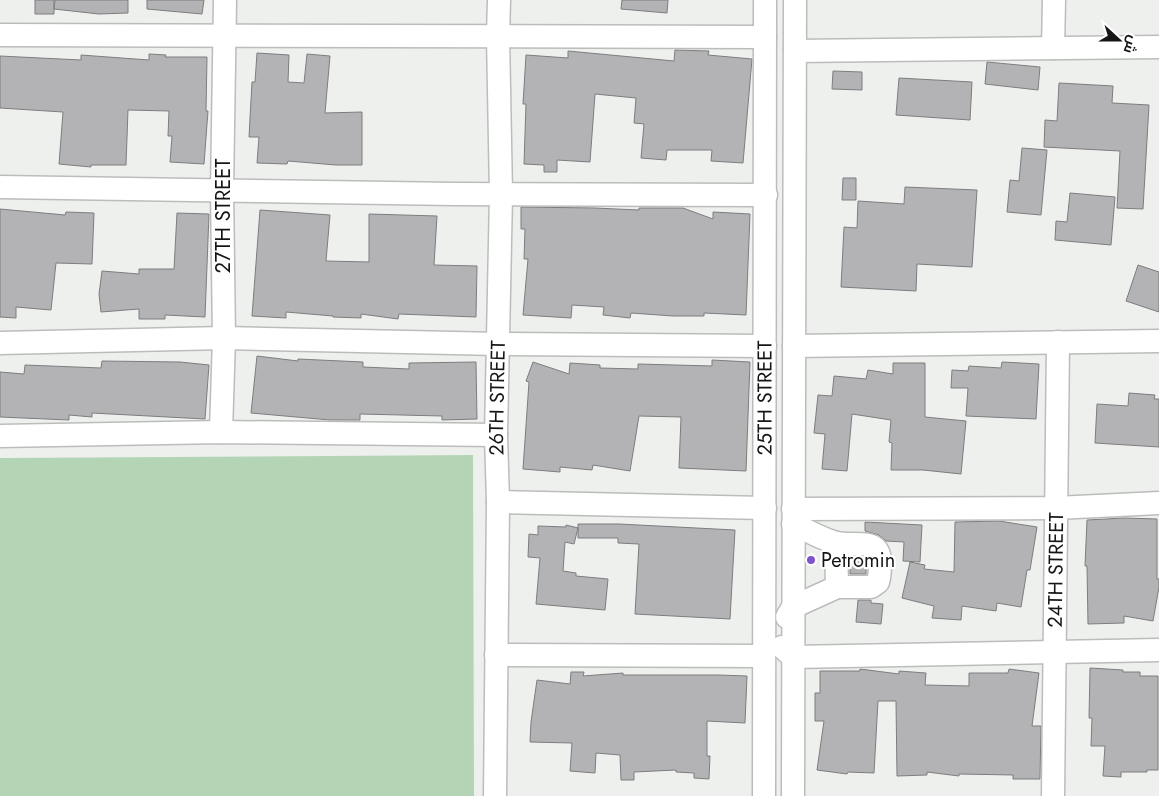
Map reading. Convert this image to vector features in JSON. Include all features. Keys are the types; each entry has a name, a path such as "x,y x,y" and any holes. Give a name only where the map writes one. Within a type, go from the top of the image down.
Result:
{"street":[{"name":"27TH STREET","path":"221,432 224,338 222,190 225,0"},
{"name":"26TH STREET","path":"495,796 498,502 496,436 501,194 499,0"},
{"name":"25TH STREET","path":"764,796 765,0"},
{"name":"25TH STREET","path":"793,796 795,0"},
{"path":"1053,48 1054,0"},
{"path":"0,35 765,37"},
{"path":"795,51 1159,47"},
{"path":"0,188 766,195"},
{"path":"0,343 224,338 499,344 765,346"},
{"path":"794,346 1159,341"},
{"name":"24TH STREET","path":"1053,796 1058,342"},
{"path":"0,436 221,432 496,436"},
{"path":"498,502 765,508"},
{"path":"793,516 1159,503"},
{"path":"793,516 836,543 870,545 877,548 880,553 880,575 878,582 871,587 837,587 793,607"},
{"path":"836,543 837,587"},
{"path":"793,657 1159,650"},
{"path":"496,655 764,656"}],"green space":[{"path":"473,455 474,796 0,796 0,458"}],"building":[{"path":"35,0 54,0 54,14 35,14"},
{"path":"55,0 128,0 128,13 99,14 54,9"},
{"path":"147,0 204,0 202,14 147,9"},
{"path":"622,0 668,0 667,13 621,9"},
{"path":"675,50 709,51 708,55 752,59 743,163 711,161 712,150 667,150 666,160 641,158 644,124 634,123 636,98 595,94 590,162 557,160 557,172 544,172 544,165 524,164 526,104 523,104 526,55 568,58 568,51 674,61"},
{"path":"257,53 289,55 288,82 304,83 307,54 330,56 325,113 362,112 362,165 288,161 287,164 257,163 259,137 249,137 252,82 255,82"},
{"path":"149,54 166,55 165,57 207,57 206,111 208,111 204,164 170,162 172,136 168,136 169,111 128,110 126,165 91,165 91,167 59,164 63,112 0,108 0,56 81,60 81,55 149,60"},
{"path":"987,62 1040,67 1038,90 985,84"},
{"path":"833,71 862,72 862,90 832,89"},
{"path":"899,78 972,82 970,120 896,115"},
{"path":"1059,83 1113,86 1112,103 1149,105 1143,209 1117,208 1120,151 1044,147 1045,120 1057,121"},
{"path":"1022,148 1047,150 1041,215 1007,212 1010,180 1019,181"},
{"path":"843,178 856,178 856,200 842,200"},
{"path":"905,187 977,190 972,267 917,264 916,291 841,287 844,227 857,228 858,201 904,204"},
{"path":"1070,193 1115,197 1111,245 1055,240 1056,221 1067,222"},
{"path":"521,207 639,210 639,208 683,208 713,219 713,212 750,214 746,315 704,313 704,316 673,316 631,313 630,318 603,315 604,307 572,305 571,318 523,315 528,259 524,259 525,229 521,229"},
{"path":"0,209 65,215 66,212 94,213 92,264 56,263 51,310 16,307 16,318 0,317"},
{"path":"260,210 330,215 326,261 369,262 369,214 437,216 434,265 477,266 476,317 399,314 398,319 361,314 361,318 286,312 286,318 252,316"},
{"path":"177,213 209,214 205,317 165,315 165,319 139,319 139,309 101,312 99,294 102,271 139,274 139,269 174,269"},
{"path":"1138,265 1159,272 1159,312 1126,301"},
{"path":"257,356 298,361 298,359 363,362 363,367 409,369 409,363 476,362 477,419 442,420 442,416 360,414 360,420 330,420 251,413"},
{"path":"712,360 750,362 746,471 679,468 681,417 639,416 630,471 593,465 592,470 560,467 560,472 523,469 529,382 526,381 533,362 569,374 570,363 600,365 600,368 638,369 638,364 712,366"},
{"path":"102,361 180,362 209,365 205,419 92,413 92,417 69,415 69,420 0,417 0,372 24,374 25,365 101,368"},
{"path":"1002,362 1039,364 1036,419 966,416 968,388 951,388 952,370 968,371 969,366 1001,368"},
{"path":"893,363 925,363 925,417 966,421 961,474 923,470 891,470 892,443 889,442 891,420 852,414 847,471 822,469 825,434 814,433 818,395 832,396 834,376 866,379 868,370 893,374"},
{"path":"1129,393 1155,395 1154,399 1159,399 1159,447 1095,443 1097,404 1128,406"},
{"path":"1157,519 1157,579 1159,579 1159,587 1153,621 1124,616 1124,623 1088,624 1087,566 1085,566 1087,520"},
{"path":"999,521 1037,527 1030,570 1027,570 1021,607 997,603 996,611 962,606 961,620 932,618 934,606 902,598 910,562 925,565 924,569 954,572 955,522"},
{"path":"865,522 922,525 920,562 903,561 904,542 886,541 879,535 865,531"},
{"path":"578,524 619,524 735,530 730,619 635,614 639,544 618,543 618,538 578,538"},
{"path":"566,525 578,528 574,544 565,542 563,571 576,573 576,576 608,579 605,610 536,604 540,558 528,557 529,534 538,535 538,526 566,527"},
{"path":"861,557 866,559 866,574 850,574 850,559 861,559"},
{"path":"858,600 871,600 871,603 883,604 881,624 856,622"},
{"path":"1090,668 1140,672 1140,676 1158,676 1158,770 1121,772 1121,777 1103,776 1105,746 1091,746 1092,718 1089,718"},
{"path":"860,669 899,674 899,671 926,673 925,685 969,686 969,673 1008,673 1009,669 1039,673 1032,726 1041,726 1040,779 1013,779 1013,775 959,774 959,776 927,772 927,775 897,776 896,701 878,701 874,773 848,772 847,774 817,770 824,721 815,721 815,693 820,693 820,671 860,671"},
{"path":"571,672 584,672 583,676 623,673 623,675 747,676 745,723 707,721 707,756 710,756 709,779 694,778 694,773 676,772 676,770 634,772 634,780 621,780 620,755 596,753 595,773 570,771 572,743 530,742 537,680 570,684"}],"place":[{"name":"Petromin","path":"811,560"}]}
